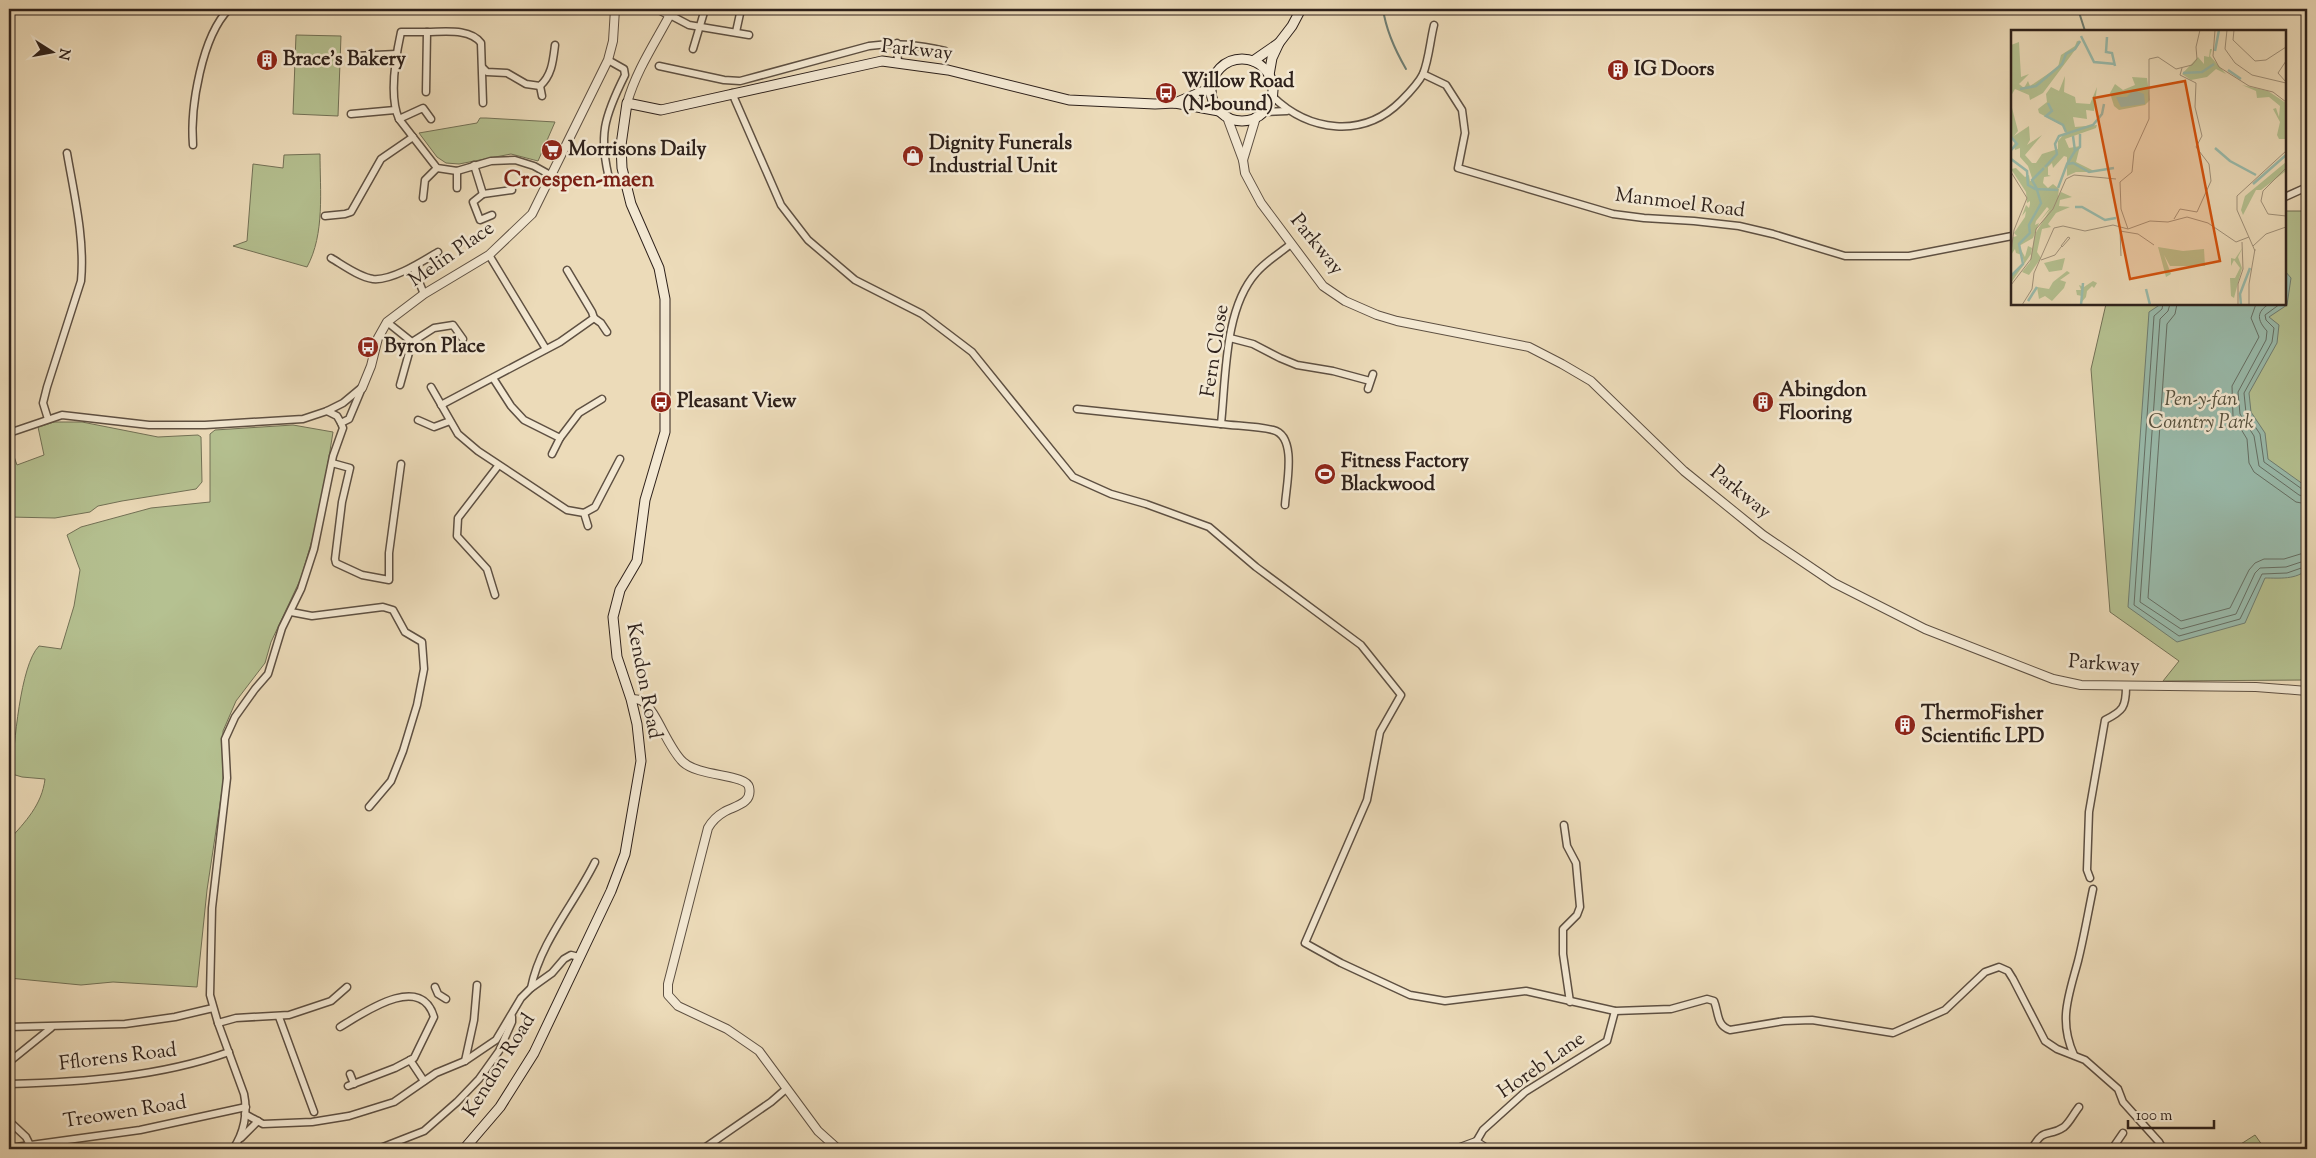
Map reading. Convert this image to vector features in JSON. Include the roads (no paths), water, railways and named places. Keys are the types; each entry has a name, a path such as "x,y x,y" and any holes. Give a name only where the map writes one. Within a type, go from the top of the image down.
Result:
{"main road":[{"path":"1269,75 1253,61 1236,59 1223,65 1213,79 1211,96 1219,111 1227,117 1237,120 1260,114 1272,96 1273,89 1269,75 1272,58 1279,43 1292,26 1301,9"},
{"path":"1253,61 1279,43"},
{"name":"Parkway","path":"628,103 661,110 882,61 948,70 1069,100 1155,104 1174,103"},
{"path":"1174,103 1211,88"},
{"name":"Kendon Road","path":"464,1149 500,1107 534,1053 611,891 624,854 640,761 637,724 617,657 612,617 620,590 637,561 645,500 664,432 666,398 665,300 659,268 632,204 622,168 621,145 628,103"},
{"path":"1174,103 1219,111"}],"street":[{"path":"193,145 195,96 204,52 229,9"},
{"name":"Melin Place","path":"362,388 371,366 378,338 387,322 424,294 488,255 532,214 608,60 615,9"},
{"path":"658,9 672,12 689,25 750,35"},
{"path":"693,49 705,9"},
{"path":"736,32 741,9"},
{"path":"628,103 633,84 647,54 672,12"},
{"path":"1272,96 1287,111 1311,121 1344,128 1388,114 1409,93 1423,74 1434,25"},
{"path":"552,176 534,166 515,160 491,161 457,171 438,168 399,119 395,110 396,54 401,32 470,34 477,37 481,43 481,62 487,72 507,73 526,84 540,86 547,80 553,63 555,45"},
{"path":"426,92 427,32"},
{"path":"897,43 898,64"},
{"path":"659,66 724,80 740,81 869,46 897,43 920,45 945,51"},
{"path":"354,56 396,54"},
{"path":"608,60 624,70 625,75 608,111 602,138 610,182"},
{"path":"483,103 484,68"},
{"name":"Manmoel Road","path":"1423,74 1446,85 1462,110 1465,133 1458,168 1577,204 1627,216 1739,226 1773,234 1845,256 1909,256 2011,236"},
{"path":"540,86 542,96"},
{"path":"732,94 781,206 808,240 855,280 922,314 972,352 1073,476 1111,494 1146,504 1209,527 1256,567 1361,645 1401,695 1380,732 1367,800 1305,943 1341,963 1410,994 1445,1001 1526,991 1616,1011 1671,1009 1707,999 1714,1001 1722,1027 1730,1030 1784,1021 1812,1020 1893,1033 1944,1010 1985,972 1999,967 2008,971 2013,979 2045,1041 2057,1049 2085,1060 2118,1089 2123,1102 2163,1149"},
{"path":"399,119 423,108 431,119"},
{"path":"351,114 395,110"},
{"path":"1243,160 1260,114 1287,111"},
{"name":"Parkway","path":"1227,117 1243,160 1245,172 1261,203 1323,286 1345,302 1397,321 1528,347 1591,381 1684,471 1763,535 1834,582 1925,629 2053,679 2081,685 2126,687 2202,686 2307,691"},
{"path":"325,216 350,212 380,159 413,137"},
{"path":"48,419 43,403 81,282 82,268 76,200 67,152"},
{"path":"474,165 483,194"},
{"path":"423,198 425,180 438,168"},
{"path":"456,188 457,171"},
{"path":"2286,197 2307,187"},
{"path":"492,215 480,220 473,202 483,194 512,190"},
{"name":"Fern Close","path":"1222,424 1230,338 1236,308 1256,273 1291,244"},
{"path":"331,258 374,279 390,276 438,252"},
{"path":"488,255 546,349"},
{"path":"413,266 424,294"},
{"path":"567,270 594,318 607,332"},
{"path":"441,405 546,349 594,318"},
{"path":"387,322 412,342"},
{"path":"400,385 412,342 434,328 453,325 463,339"},
{"path":"1230,338 1253,344 1280,358 1297,364 1340,373 1370,382"},
{"path":"1368,389 1373,374"},
{"path":"493,378 511,406 524,420 560,438"},
{"path":"432,387 458,434 498,466 567,510 584,513 595,507 620,459"},
{"path":"9,433 62,415 149,425 205,425 303,419 344,403 362,388"},
{"path":"341,423 349,418 362,388"},
{"path":"552,454 560,438 579,414 602,399"},
{"name":"Fern Close","path":"1077,409 1273,430 1284,437 1289,447 1285,505"},
{"path":"240,1139 246,1106 213,1008 210,988 212,908 227,778 225,739 235,717 254,689 268,674 276,645 301,589 314,549 332,463 342,428 337,416 327,411"},
{"path":"418,420 434,427 450,421"},
{"path":"332,463 350,468 342,502 336,563 362,575 389,580 389,553 401,464"},
{"path":"496,595 486,568 457,536 458,518 498,466"},
{"path":"584,513 588,526"},
{"path":"291,612 312,616 384,606 393,610 405,632 422,642 424,669 417,705 403,751 391,781 369,807"},
{"path":"2090,878 2087,870 2089,812 2105,720 2119,713 2124,705 2126,687"},
{"path":"631,699 638,699 646,705 671,748 690,768 715,776 741,779 749,788 748,797 744,803 724,812 708,828 668,984 668,995 678,1006 702,1016 752,1044 771,1066 818,1132 838,1149"},
{"path":"1564,825 1567,846 1576,862 1580,907 1577,915 1563,929 1563,954 1570,1002"},
{"path":"530,988 535,968 595,862"},
{"path":"2074,1055 2066,1033 2066,997 2078,960 2093,889"},
{"path":"245,1114 263,1124 284,1124 349,1116 394,1102 436,1073 465,1061 496,1040 521,998 530,988 552,973 564,959 571,955 579,957"},
{"path":"465,1061 474,1020 477,985"},
{"path":"218,1022 236,1018 279,1016 331,1001 347,987"},
{"path":"435,987 438,994 446,999"},
{"path":"428,1003 438,994"},
{"path":"340,1027 393,998 420,998 428,1003 434,1017 414,1058 395,1068 351,1085 350,1074"},
{"path":"9,1027 51,1028 125,1024 175,1017 213,1008"},
{"name":"Horeb Lane","path":"1476,1142 1483,1130 1525,1092 1607,1041 1616,1011"},
{"path":"378,1149 424,1131 457,1102 479,1079 498,1051 512,1022 512,1015"},
{"path":"279,1016 314,1112"},
{"path":"9,1062 51,1028"},
{"name":"Fflorens Road","path":"9,1084 56,1082 173,1069 229,1052"},
{"path":"410,1060 424,1081"},
{"path":"703,1149 771,1102 786,1089"},
{"name":"Treowen Road","path":"9,1148 140,1130 246,1106"},
{"path":"2032,1149 2042,1134 2065,1126 2078,1107"},
{"path":"9,1120 26,1137 30,1145"},
{"path":"233,1149 258,1121"},
{"path":"2112,1149 2123,1133"},
{"path":"1457,1149 1476,1142 1487,1149"}],"water":[{"path":"2286,272 2291,278 2287,305 2269,317 2279,325 2277,343 2249,393 2251,412 2265,433 2268,459 2307,487 2307,569 2293,577 2265,578 2245,623 2177,642 2128,607 2149,312 2160,305 2286,305"}],"waterway":[{"path":"1383,9 1391,40 1406,69"},
{"path":"2078,9 2085,30"}],"place":[{"name":"Brace's Bakery","path":"267,60"},
{"name":"IG Doors","path":"1618,70"},
{"name":"Willow Road (N-bound)","path":"1166,93"},
{"name":"Morrisons Daily","path":"552,150"},
{"name":"Dignity Funerals Industrial Unit","path":"913,156"},
{"name":"Byron Place","path":"368,347"},
{"name":"Pleasant View","path":"661,402"},
{"name":"Abingdon Flooring","path":"1763,402"},
{"name":"Fitness Factory Blackwood","path":"1325,474"},
{"name":"ThermoFisher Scientific LPD","path":"1905,725"}],"district":[{"name":"Croespen-maen","path":"579,181"}],"park label":[{"name":"Pen-y-fan Country Park","path":"2201,412"}]}
